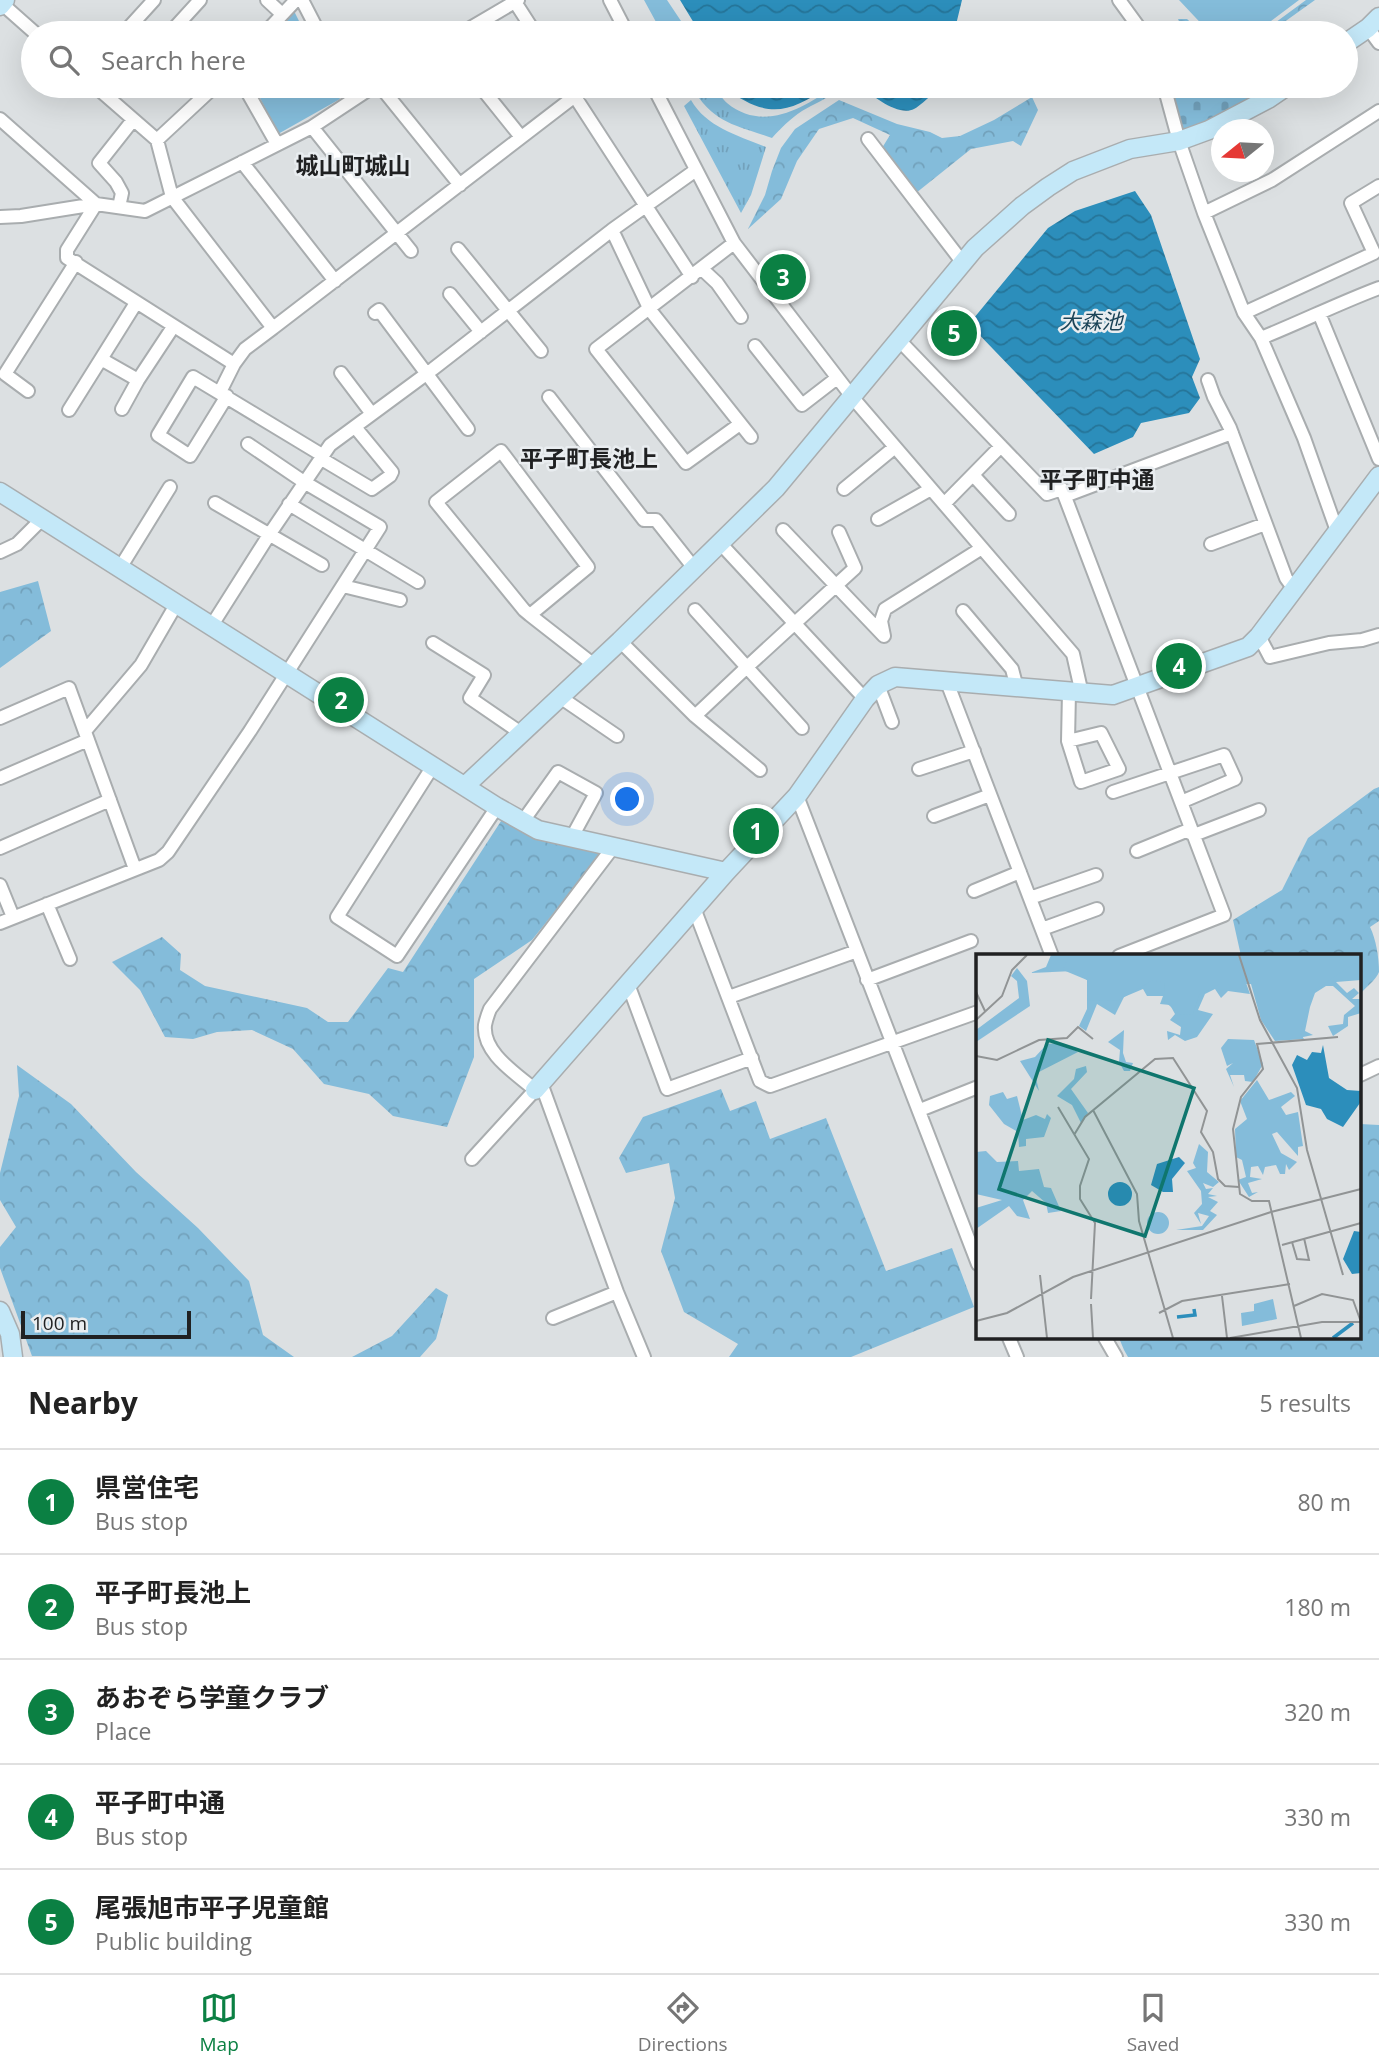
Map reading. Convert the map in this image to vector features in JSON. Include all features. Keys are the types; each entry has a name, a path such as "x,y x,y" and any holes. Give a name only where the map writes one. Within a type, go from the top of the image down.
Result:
{"street":[{"path":"135,21 154,0"},
{"path":"181,21 200,0"},
{"path":"267,0 282,14"},
{"path":"276,21 296,0"},
{"path":"302,0 313,21"},
{"path":"610,0 621,21"},
{"path":"1119,0 1134,21"},
{"path":"483,21 517,1 528,21"},
{"path":"2,3 22,21"},
{"path":"1358,34 1373,22 1379,43"},
{"path":"110,98 157,140 172,197 273,328"},
{"path":"157,140 202,98"},
{"path":"251,98 277,144"},
{"path":"0,217 96,204 145,211 312,127 353,98"},
{"path":"390,98 460,185"},
{"path":"490,98 521,137"},
{"path":"355,426 392,472 372,489 223,394 193,377 158,435 190,456 223,394 234,364 245,349 460,185 521,137 564,98"},
{"path":"576,98 645,205 697,273 717,283 741,317"},
{"path":"659,98 734,243 853,398 1073,654 1076,693 1068,741 1082,782 1119,769 1101,733 1068,741"},
{"path":"1167,98 1204,213 1244,313 1261,338 1304,438 1337,531"},
{"path":"465,786 620,641 776,488 975,248 1022,206 1073,172 1130,149 1179,141 1209,130 1269,98"},
{"path":"1204,213 1272,180 1376,118"},
{"path":"0,119 96,204"},
{"path":"119,207 122,193 99,163 133,120"},
{"path":"312,127 411,251"},
{"path":"869,139 963,263"},
{"path":"242,162 335,281"},
{"path":"212,625 330,445 427,374 645,205 696,170"},
{"path":"1244,313 1374,253 1351,203 1379,186"},
{"path":"96,204 67,250 67,258 234,364"},
{"path":"612,230 650,310 751,437"},
{"path":"734,243 596,349 686,463 740,424"},
{"path":"458,249 541,351"},
{"path":"28,391 5,374 5,364 76,262"},
{"path":"1261,338 1379,288"},
{"path":"450,294 481,332"},
{"path":"69,410 136,303"},
{"path":"375,313 379,310 468,429"},
{"path":"1319,313 1379,459"},
{"path":"122,409 173,327"},
{"path":"899,340 1047,494 1062,489 1224,915 1124,954"},
{"path":"755,346 802,405 837,378"},
{"path":"101,359 138,380"},
{"path":"341,373 372,414"},
{"path":"1208,380 1232,433 1286,578 1294,589"},
{"path":"550,397 644,520 656,520 694,568"},
{"path":"1065,496 1232,433"},
{"path":"0,923 159,860 168,852 380,527 304,482 248,444"},
{"path":"944,505 1001,446"},
{"path":"844,489 895,447"},
{"path":"530,615 588,567 501,450 436,502 524,610 530,615 594,665"},
{"path":"972,475 1009,514"},
{"path":"472,1159 726,872 797,796 865,699 878,685 895,677 1113,695 1248,647 1379,476"},
{"path":"120,568 170,487"},
{"path":"878,519 931,489"},
{"path":"0,492 497,807 538,830 726,872"},
{"path":"215,503 322,565"},
{"path":"289,504 418,582"},
{"path":"0,552 17,544 42,519"},
{"path":"1211,544 1265,524"},
{"path":"783,530 884,636 881,621 885,609 982,548"},
{"path":"695,716 855,568 839,532"},
{"path":"719,542 865,699"},
{"path":"343,586 400,600"},
{"path":"0,778 87,736 141,666 177,603"},
{"path":"695,610 802,728"},
{"path":"963,611 1012,669 1017,688"},
{"path":"1259,636 1270,657 1379,635"},
{"path":"620,641 695,716 760,771"},
{"path":"433,643 484,675 470,698 521,733"},
{"path":"947,682 1051,954"},
{"path":"878,685 892,722"},
{"path":"0,718 69,688 135,869"},
{"path":"560,697 617,736"},
{"path":"919,769 974,751"},
{"path":"1113,792 1224,755 1235,779 1181,802"},
{"path":"433,766 337,917 397,956 497,807"},
{"path":"523,821 558,772 596,793 572,837"},
{"path":"934,816 990,795"},
{"path":"797,796 976,1259"},
{"path":"0,848 110,800"},
{"path":"1137,851 1186,831 1194,835 1259,810"},
{"path":"614,846 490,1009 484,1028 491,1048 498,1058 538,1087 644,1357"},
{"path":"974,891 1020,872"},
{"path":"1030,898 1096,875"},
{"path":"0,885 13,917"},
{"path":"47,904 70,959"},
{"path":"694,908 760,1081 769,1086 976,1013"},
{"path":"1042,929 1097,909"},
{"path":"867,980 971,941"},
{"path":"729,997 857,951"},
{"path":"628,984 667,1089 751,1058"},
{"path":"1362,1074 1379,1066"},
{"path":"920,1110 976,1088"},
{"path":"553,1318 617,1292"},
{"path":"0,1311 10,1334 13,1357"},
{"path":"1009,1339 1017,1357"},
{"path":"1106,1339 1116,1357"}],"green space":[{"path":"644,0 667,0 681,21 655,21"},
{"path":"1179,0 1299,0 1271,21 1199,21"},
{"path":"1306,0 1315,0 1286,21 1277,21"},
{"path":"294,11 299,21 285,21"},
{"path":"260,98 339,98 340,99 278,134"},
{"path":"723,98 740,112 768,116 796,109 816,98 825,98 798,114 772,138 725,121 699,99"},
{"path":"1030,98 1038,110 1021,146 1013,141 971,149 916,193 882,148 890,135 853,118 819,129 797,161 781,199 748,229 765,195 781,148 795,129 839,100 897,124 930,132 942,138 960,136"},
{"path":"1173,98 1259,98 1211,119 1183,133"},
{"path":"691,100 714,124 766,147 751,195 741,213 684,106"},
{"path":"38,581 51,631 0,668 0,592"},
{"path":"1379,787 1379,921 1370,927 1378,961 1379,972 1375,978 1362,992 1362,954 1241,954 1233,920 1282,890 1308,838"},
{"path":"503,818 604,850 532,940 474,979 474,1057 447,1127 393,1116 369,1094 324,1084 293,1049 252,1030 217,1032 193,1039 165,1037 140,990 112,962 162,937 181,954 180,970 205,986 307,1008 328,1022 348,1022 388,968 403,972"},
{"path":"17,1065 71,1104 136,1172 198,1228 249,1281 263,1335 294,1357 32,1356 0,1268 0,1247 16,1227 0,1200 0,1173 19,1096"},
{"path":"721,1089 730,1111 756,1101 770,1139 826,1118 886,1271 952,1248 974,1307 851,1357 729,1357 738,1344 684,1312 661,1251 675,1198 669,1163 626,1173 619,1158 643,1117"},
{"path":"1362,1124 1379,1125 1379,1357 1128,1357 1119,1339 1362,1339"},
{"path":"436,1288 448,1295 436,1339 420,1357 352,1357 392,1336"}],"water":[{"path":"680,0 962,0 957,21 693,21"},
{"path":"740,98 810,98 788,108 763,108"},
{"path":"877,98 928,98 908,111"},
{"name":"大森池","path":"1135,191 1151,215 1200,359 1192,377 1200,398 1189,413 1141,423 1133,437 1094,454 969,324 1048,228 1075,211"}],"place":[{"name":"あおぞら学童クラブ","path":"783,277"},
{"name":"尾張旭市平子児童館","path":"954,333"},
{"name":"平子町中通","path":"1179,666"},
{"name":"平子町長池上","path":"341,700"},
{"name":"県営住宅","path":"756,831"}],"district":[{"name":"城山町城山","path":"353,165"},
{"name":"平子町長池上","path":"589,458"},
{"name":"平子町中通","path":"1097,479"}]}
